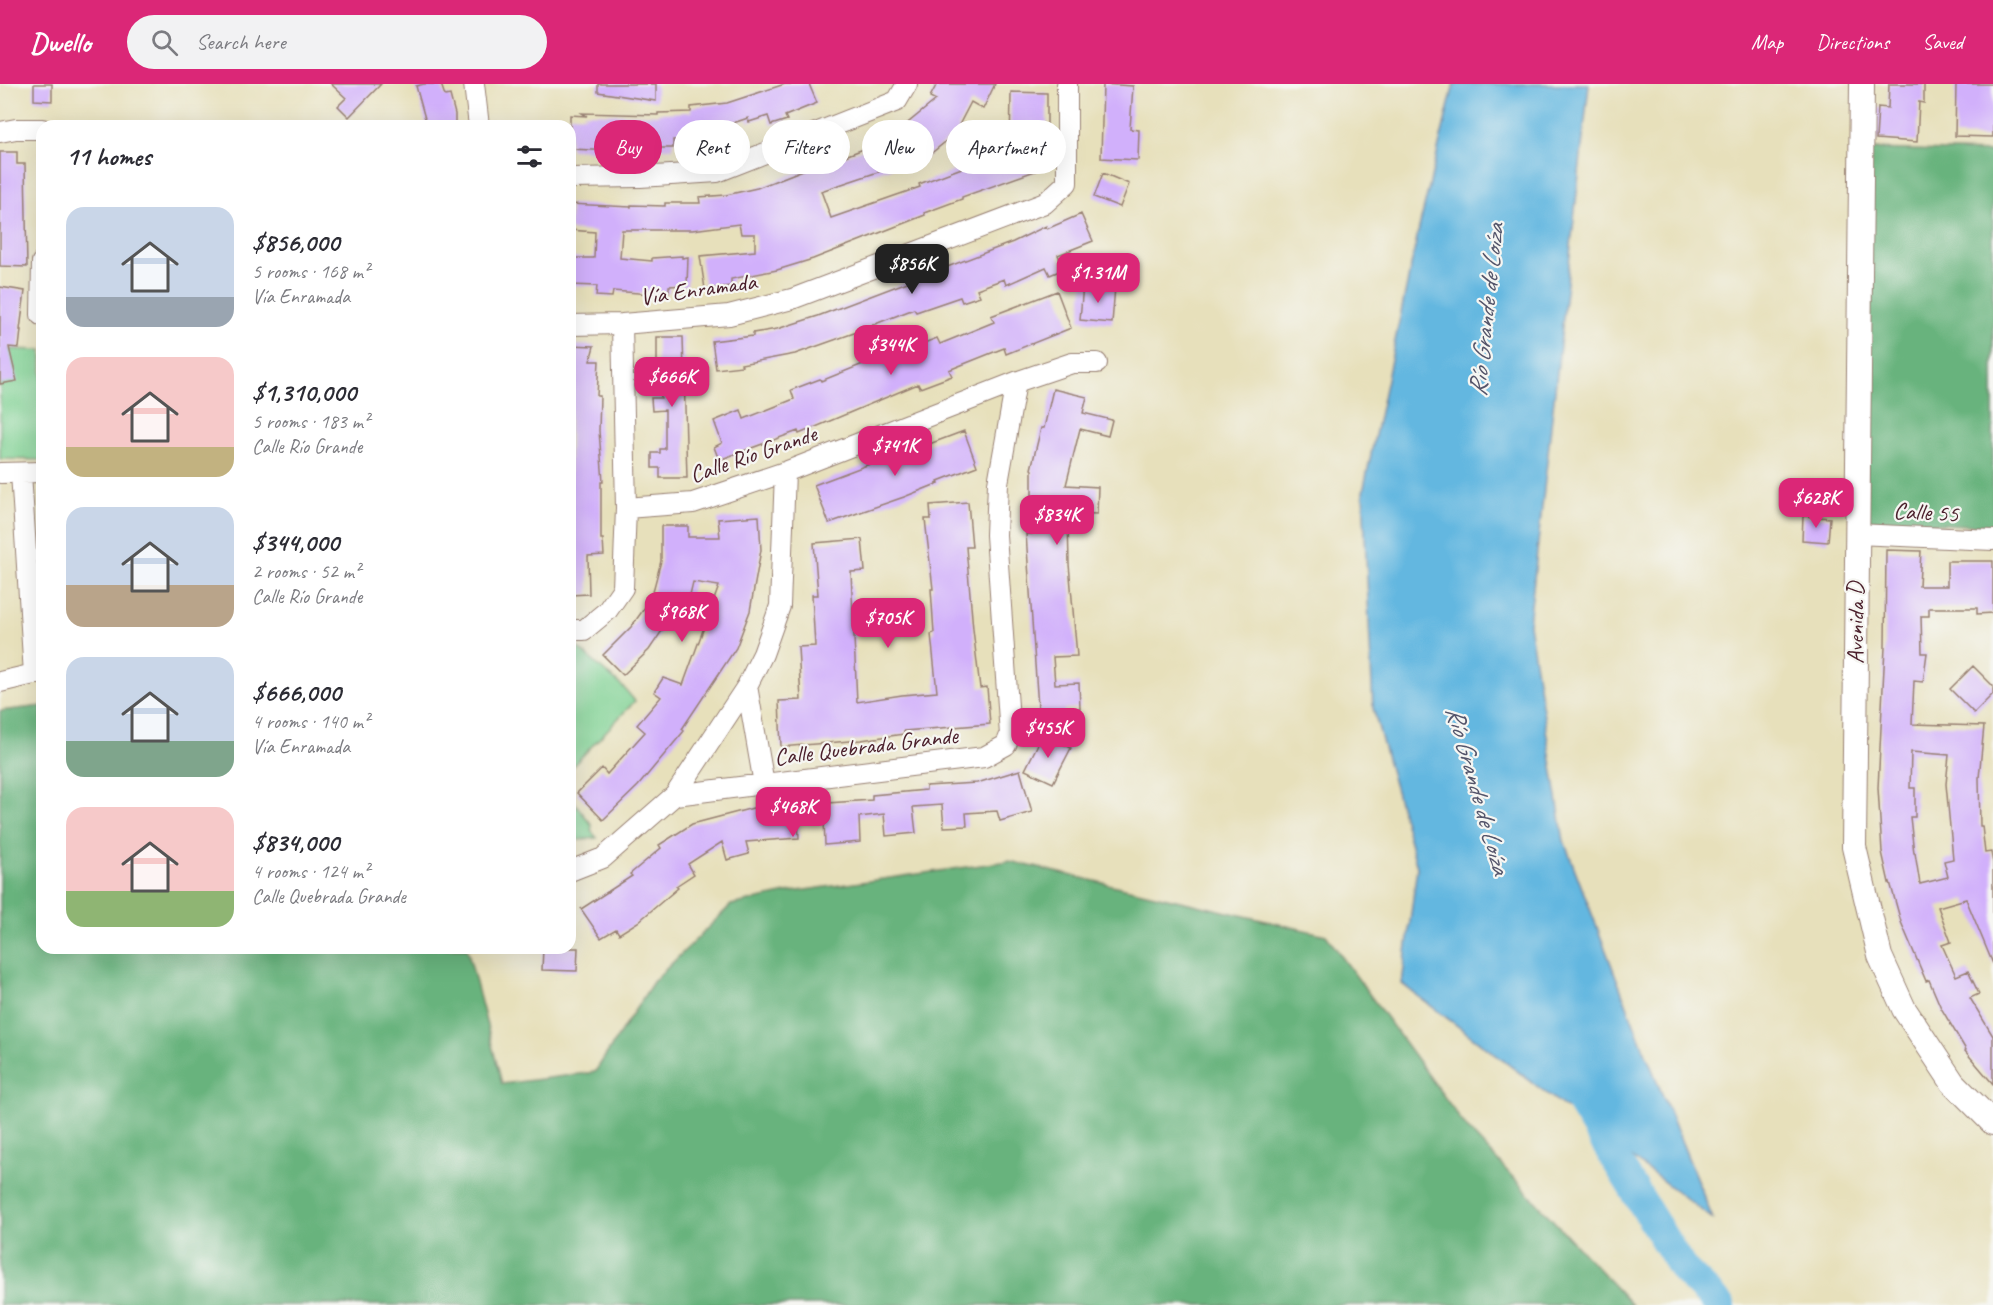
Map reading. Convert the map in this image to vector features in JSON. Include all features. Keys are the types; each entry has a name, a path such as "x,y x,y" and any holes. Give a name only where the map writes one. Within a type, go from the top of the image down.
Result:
{"street":[{"path":"474,84 478,120"},
{"path":"576,178 717,172 897,101 907,84"},
{"name":"Vía Enramada","path":"576,325 622,324 729,315 792,299 1045,203 1067,183 1067,84"},
{"name":"Avenida D","path":"1862,84 1854,846 1880,956 1904,1009 1953,1083 1993,1123"},
{"path":"0,132 36,129"},
{"path":"576,630 584,630 607,611 623,588 626,508 622,324"},
{"name":"Calle Río Grande","path":"626,508 693,503 785,472 1016,382 1072,363 1097,363"},
{"name":"Calle Quebrada Grande","path":"675,795 984,757 1006,746 1010,735 996,535 998,483 1016,382"},
{"path":"0,473 36,472"},
{"path":"576,869 603,858 675,795 747,686 763,654 780,606 785,472"},
{"path":"21,473 36,650"},
{"name":"Calle 55","path":"1856,534 1993,540"},
{"path":"0,682 36,674"},
{"path":"747,686 764,784"}],"green space":[{"path":"1869,149 1993,152 1993,526 1866,521"},
{"path":"0,349 36,350 36,460 0,459"},
{"path":"576,646 624,688 635,701 576,763"},
{"path":"36,707 36,954 469,954 502,1084 595,1072 653,982 731,905 791,892 1009,861 1326,935 1467,1128 1632,1305 0,1305 0,711"},
{"path":"576,805 592,825 591,831 597,838 576,840"}],"water":[{"path":"1454,84 1589,84 1529,624 1564,841 1639,1037 1713,1219 1402,984 1417,867 1373,708 1363,492 1419,228"}],"building":[{"path":"34,84 52,84 52,101 34,100"},
{"path":"331,84 381,84 349,117 338,106 346,98"},
{"path":"441,84 445,96 450,95 455,120 425,120 416,86"},
{"path":"598,84 656,84 656,101 598,92"},
{"path":"785,84 809,84 817,103 785,116 787,120 769,120 768,116 750,122 748,118 742,120 674,120 673,148 662,148 662,120 594,120 594,150 576,149 576,120 570,120 570,115 587,116 582,113 658,115 658,113 691,112 691,107 727,103"},
{"path":"937,84 995,84 983,109 971,102 962,120 946,120 946,141 934,151 934,120 911,120 936,100 930,97"},
{"path":"1103,84 1133,86 1130,129 1139,130 1138,160 1101,158"},
{"path":"1889,84 1924,84 1924,103 1919,102 1917,142 1876,139 1878,107 1888,108"},
{"path":"1956,84 1993,84 1993,137 1955,136"},
{"path":"1011,92 1047,93 1047,120 1011,120"},
{"path":"862,150 862,174 872,174 821,191 831,218 920,187 919,184 946,174 1026,174 962,197 962,199 924,213 925,215 813,259 777,270 731,279 731,286 705,289 700,256 755,251 755,234 741,234 739,224 692,230 622,230 620,258 652,261 652,258 688,257 687,285 669,286 669,293 613,291 612,297 596,296 597,286 576,285 576,258 594,258 595,232 576,230 576,204 631,207 631,205 665,206 665,203 700,203 699,197 726,195 757,188 793,174 850,174 850,154"},
{"path":"0,152 17,152 17,164 25,164 27,267 0,266"},
{"path":"1103,173 1129,184 1120,207 1094,197"},
{"path":"1081,214 1093,241 1058,255 1064,269 1050,275 1046,267 1006,285 1004,279 977,289 980,296 962,302 960,297 916,312 914,309 795,354 741,364 742,366 716,369 712,341 753,336 753,333 777,329 818,316"},
{"path":"1083,284 1115,287 1112,323 1080,320"},
{"path":"0,287 25,291 19,348 9,347 17,381 0,384"},
{"path":"1057,291 1071,328 1006,354 1004,348 949,370 952,376 920,388 918,384 799,434 798,431 719,460 714,447 722,443 714,421 741,410 744,419 794,399 791,390 820,379 821,381 900,349 901,352 937,338 940,344 994,322 991,316"},
{"path":"657,337 683,337 687,478 660,478 660,468 652,468 652,453 660,453 660,449 665,449 665,410 652,411 651,398 661,398"},
{"path":"576,345 594,346 590,361 599,361 597,396 600,396 599,431 603,482 601,482 601,539 603,539 604,555 588,556 589,594 576,595"},
{"path":"1053,389 1087,397 1083,413 1112,420 1108,436 1080,429 1066,485 1098,487 1097,514 1071,513 1070,520 1068,520 1069,564 1077,656 1053,657 1055,684 1079,683 1080,708 1064,709 1065,721 1039,722 1026,534 1032,534 1031,469"},
{"path":"964,431 977,466 904,497 829,523 814,485"},
{"path":"968,502 972,547 966,547 973,629 980,688 987,687 990,724 904,731 904,734 861,740 781,747 779,701 801,700 798,647 815,646 812,595 818,595 814,543 862,539 865,571 851,572 857,702 937,692 931,634 934,633 931,589 933,589 925,519 931,519 930,505"},
{"path":"759,516 761,550 750,611 736,648 682,729 684,731 638,786 603,820 577,793 602,768 607,774 645,732 637,725 661,697 654,692 663,678 683,685 719,586 693,582 689,599 677,595 670,619 649,650 623,675 603,655 631,627 651,599 661,561 661,526 688,526 688,537 720,537 718,519"},
{"path":"1803,516 1830,518 1828,542 1802,540"},
{"path":"1886,550 1921,551 1919,586 1947,586 1947,561 1993,561 1993,613 1977,614 1977,608 1929,608 1929,616 1921,616 1922,653 1927,653 1923,682 1914,681 1912,724 1984,726 1979,778 1980,826 1982,826 1985,853 1991,852 1993,863 1993,964 1966,899 1938,907 1951,942 1942,945 1956,976 1968,971 1979,994 1970,998 1993,1036 1993,1084 1965,1051 1941,1008 1929,980 1926,981 1901,922 1889,883 1882,852 1878,788 1885,647","holes":["1911,752 1949,755 1946,784 1953,859 1944,861 1948,877 1920,884 1910,817 1915,817 1915,788 1910,788"]},
{"path":"1973,666 1993,686 1993,694 1974,713 1950,689"},
{"path":"1043,734 1071,748 1053,783 1025,770"},
{"path":"1020,770 1032,812 1000,821 997,811 966,813 967,826 944,827 942,805 913,807 916,833 886,836 884,814 859,817 860,842 825,845 824,819 798,820 799,838 746,842 749,854 727,860 722,842 688,864 694,874 676,886 678,888 638,922 619,934 616,929 601,938 581,909 632,876 630,874 661,848 659,845 692,824 753,808 872,800 872,795 926,790 926,786 977,783"},
{"path":"576,948 578,948 577,971 542,970 543,954 576,954"}],"waterway":[{"name":"Río Grande de Loíza","path":"1578,1098 1682,1268 1720,1305"}]}
